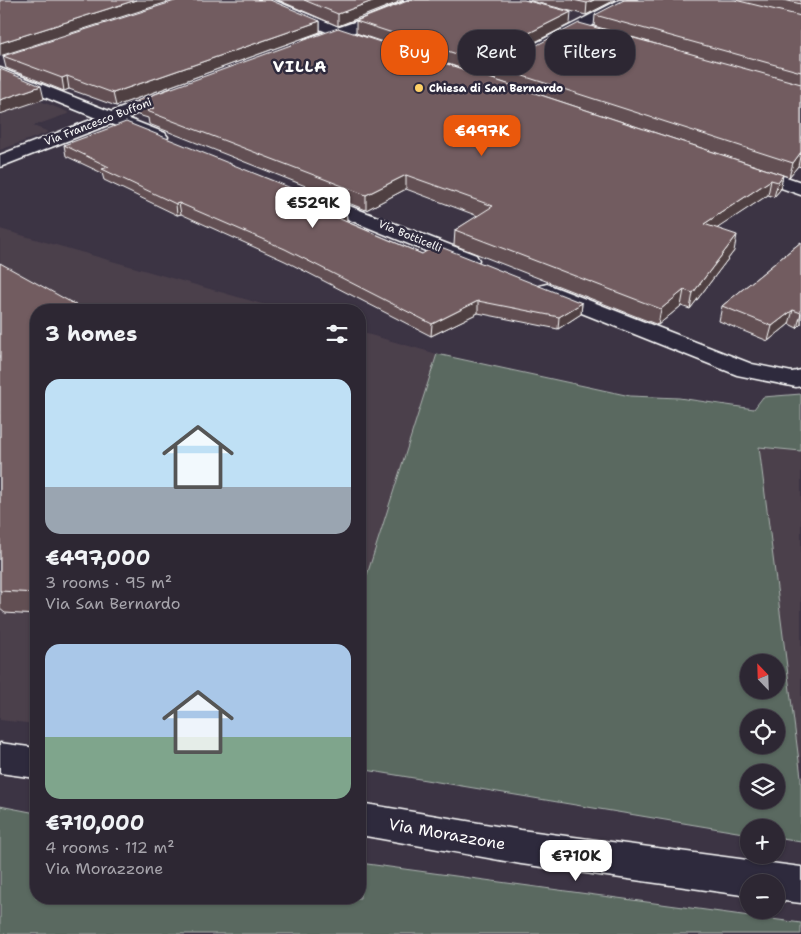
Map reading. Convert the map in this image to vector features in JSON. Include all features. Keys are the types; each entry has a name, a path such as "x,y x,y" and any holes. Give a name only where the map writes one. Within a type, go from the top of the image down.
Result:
{"street":[{"path":"261,0 337,33 377,47"},
{"path":"294,48 421,0"},
{"path":"477,80 630,0"},
{"path":"3,65 110,117 174,143"},
{"path":"462,75 495,86"},
{"name":"Via Francesco Buffoni","path":"0,160 183,90"},
{"path":"726,162 801,189"},
{"name":"Via Botticelli","path":"294,190 488,268"},
{"path":"525,282 746,370 798,378"},
{"path":"0,758 30,762"},
{"name":"Via Morazzone","path":"366,820 521,847 801,885"}],"shaded area":[{"path":"0,85 70,113 33,126 49,132 0,150"},
{"path":"0,229 262,304 30,304 30,723 0,720"},
{"path":"366,334 437,354 366,578"},
{"path":"759,447 801,451 801,777"}],"green space":[{"path":"437,354 630,396 679,398 754,409 763,397 801,394 801,451 759,447 801,777 801,842 785,839 785,819 740,819 740,832 366,770 366,578"},
{"path":"0,806 30,812 30,904 366,904 366,864 740,915 740,919 772,919 801,923 801,934 0,934"}],"building":[{"path":"0,0 136,0 0,43"},
{"path":"178,0 270,0 320,21 113,93 67,76 62,78 3,56"},
{"path":"304,0 375,0 338,14"},
{"path":"410,0 524,0 571,12 535,30 458,30 458,54 448,51 448,30 383,30 356,21"},
{"path":"573,0 594,0 587,3"},
{"path":"624,0 735,0 801,16 801,72 595,15"},
{"path":"784,0 801,0 801,4"},
{"path":"579,23 604,30 566,30"},
{"path":"338,28 381,42 381,75 448,75 448,64 458,68 458,75 480,75 783,175 778,182 771,180 704,224 737,235 693,293 684,290 661,309 455,230 493,206 406,175 366,195 147,111 154,108 136,101"},
{"path":"635,38 801,84 801,152 793,163 520,75 535,75 535,46 545,41 545,75 635,75"},
{"path":"0,69 41,86 0,100"},
{"path":"126,122 346,210 333,216 422,254 436,245 582,303 559,317 478,301 432,324 285,249 179,203 176,204 102,169 109,167 64,145"},
{"path":"801,242 801,313 793,310 772,326 722,306"},
{"path":"0,263 74,304 30,304 30,593 0,591"}],"place":[{"name":"Chiesa di San Bernardo","path":"419,88"}],"district":[{"name":"VILLA","path":"300,66"}]}
